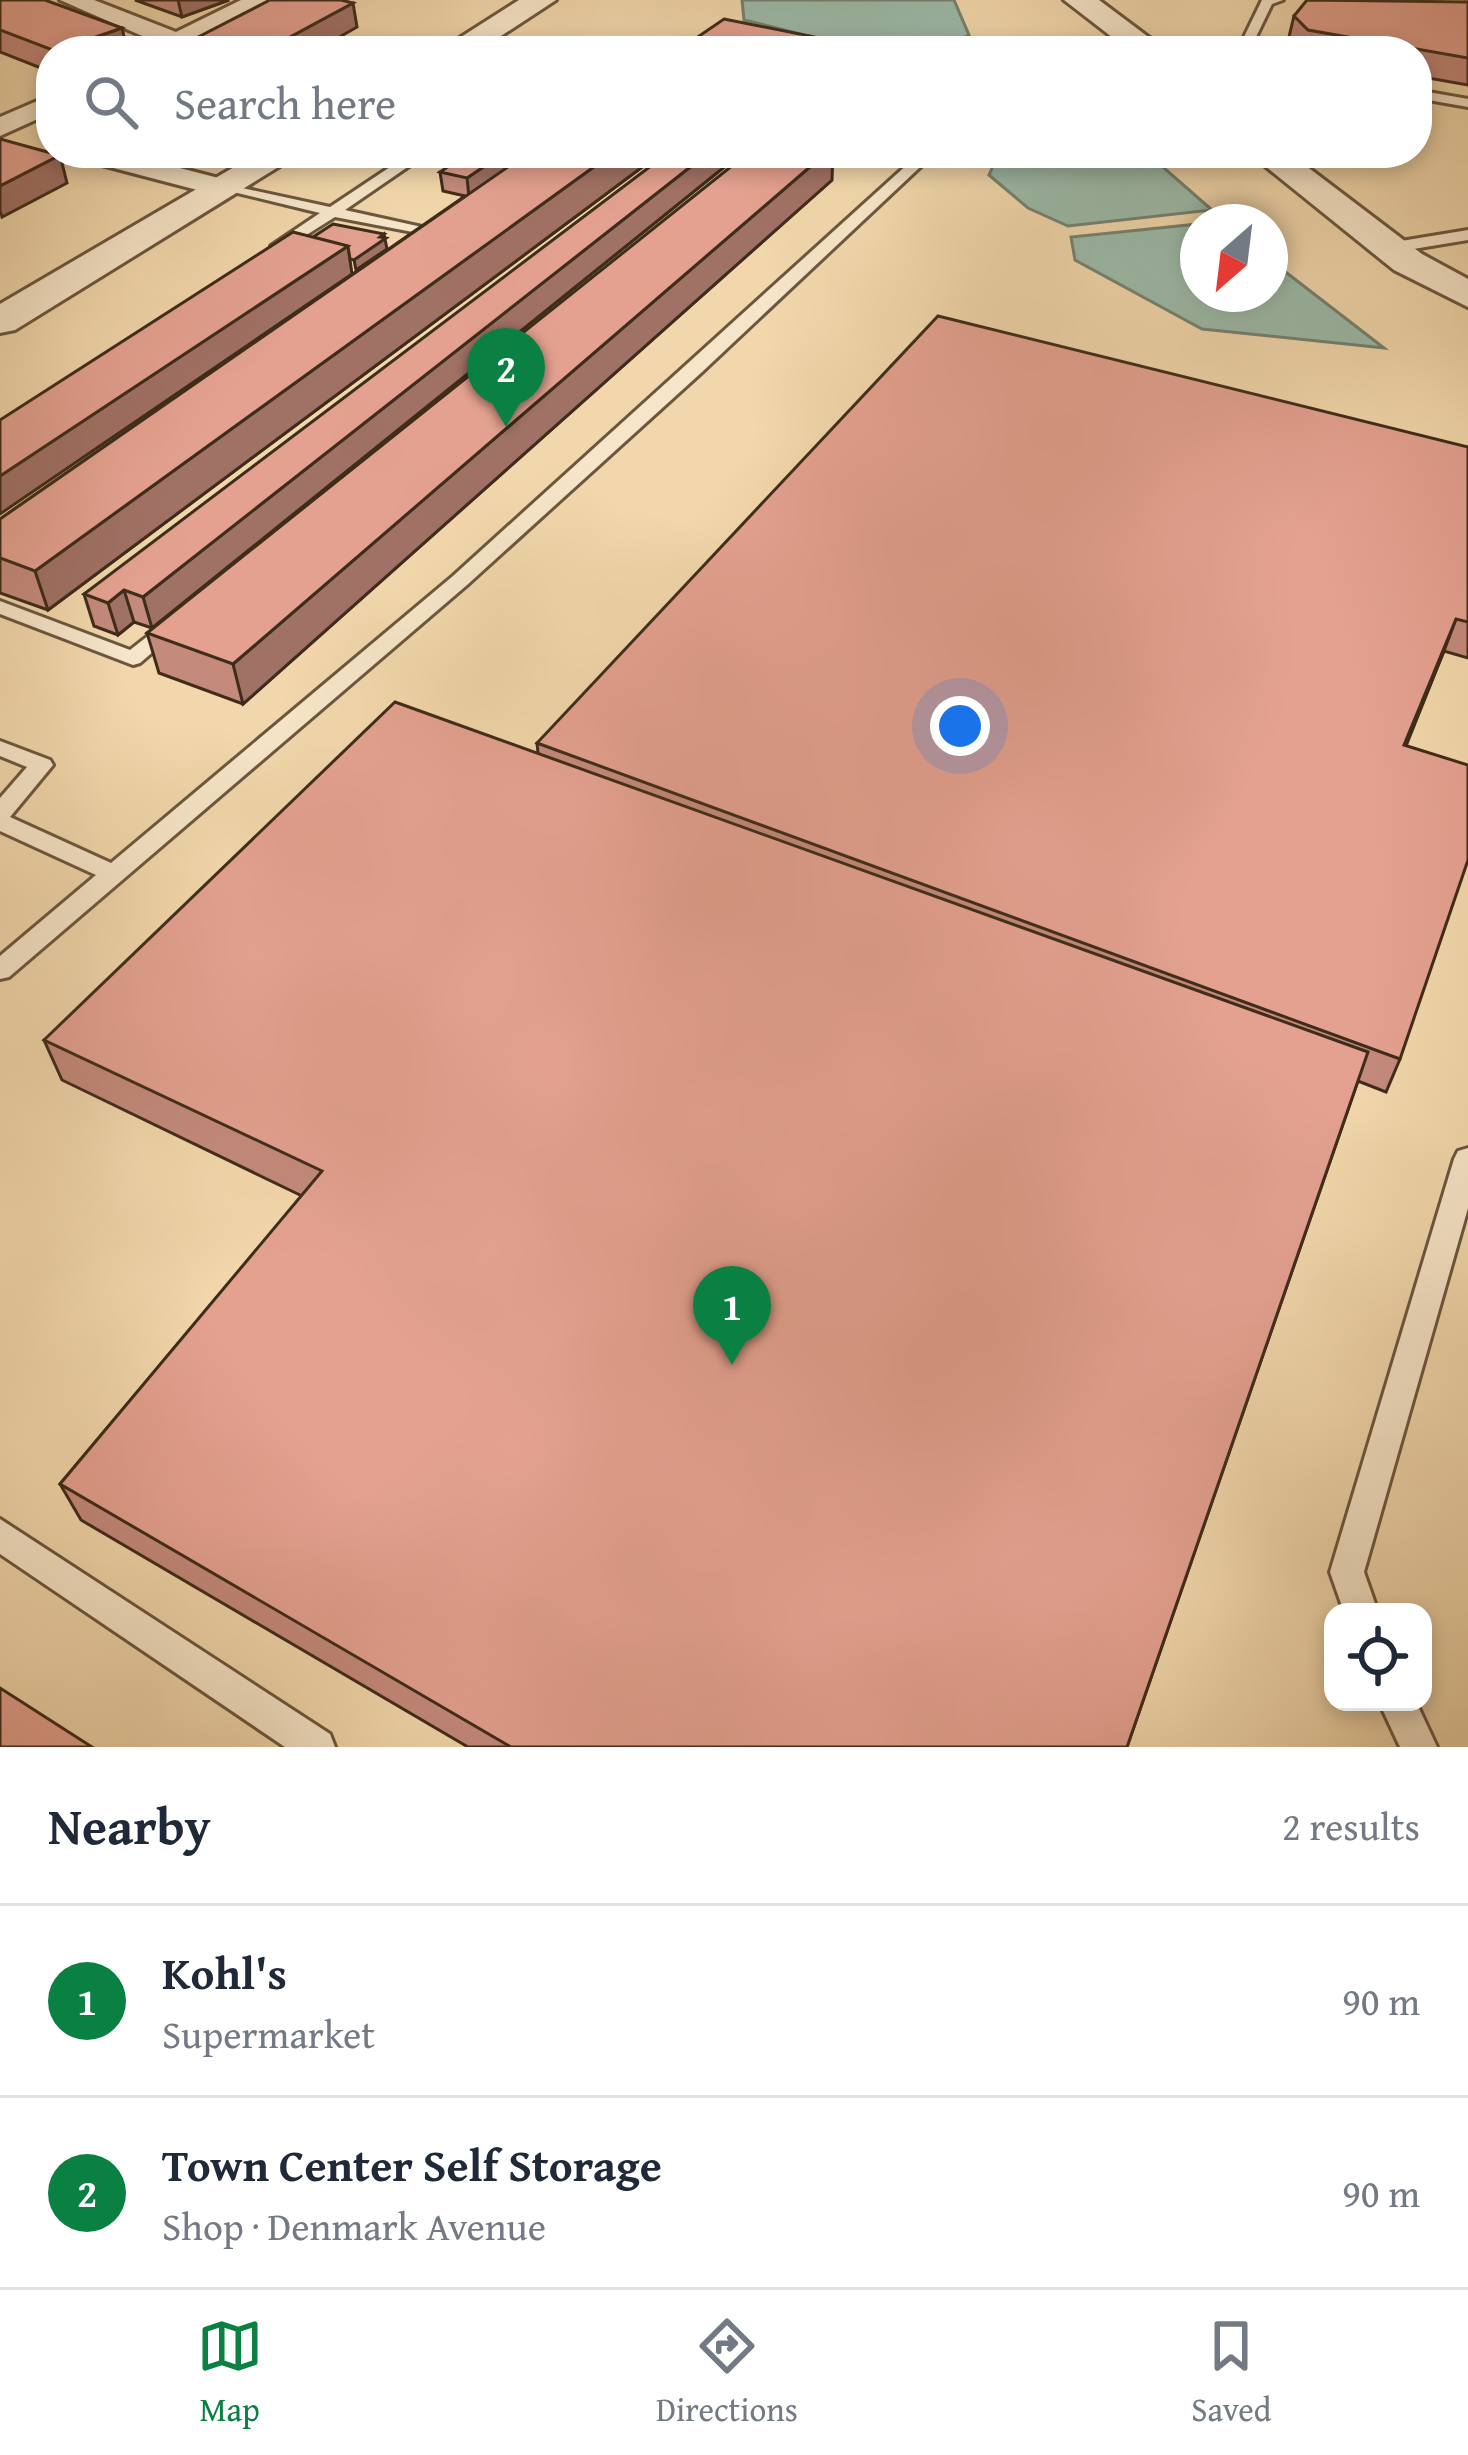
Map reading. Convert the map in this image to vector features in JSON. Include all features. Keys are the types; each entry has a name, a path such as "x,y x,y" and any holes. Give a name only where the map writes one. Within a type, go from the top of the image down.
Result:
{"street":[{"path":"72,0 146,36"},
{"path":"187,36 260,0"},
{"path":"480,36 541,0"},
{"path":"1079,0 1130,36"},
{"path":"0,129 36,111"},
{"path":"0,129 34,139"},
{"path":"147,168 224,188"},
{"path":"0,321 258,168"},
{"path":"1286,168 1390,248 1468,296"}],"lane":[{"path":"1250,36 1267,1 1277,0"},
{"path":"1432,97 1468,103"},
{"path":"255,262 399,168"},
{"path":"0,970 110,872 315,706 718,350 912,168"},
{"path":"224,188 445,236"},
{"path":"425,250 464,222"},
{"path":"1390,248 1468,235"},
{"path":"0,607 133,658 189,613"},
{"path":"0,748 42,765 0,817 110,872"},
{"path":"1358,1603 1347,1572 1468,1159"},
{"path":"0,1535 317,1747"},
{"path":"1401,1711 1419,1747"}],"shaded area":[{"path":"742,0 954,0 969,35 809,36 744,20"},
{"path":"992,168 1164,168 1205,204 1180,204 1180,214 1068,226 1028,208 989,175"},
{"path":"1180,226 1180,312 1288,312 1288,274 1384,348 1202,329 1075,260 1071,237"}],"building":[{"path":"0,0 45,0 122,28 99,36 36,36 36,44 0,30"},
{"path":"270,0 353,3 292,36 200,36"},
{"path":"1307,0 1468,2 1468,58 1432,52 1432,36 1342,36 1308,30 1294,16"},
{"path":"724,19 810,36 699,36"},
{"path":"0,139 36,149 36,167 0,186"},
{"path":"446,168 482,168 467,178 440,172"},
{"path":"506,168 592,168 35,571 0,558 0,519"},
{"path":"648,168 689,168 143,597 124,590 108,603 84,594"},
{"path":"729,168 809,168 233,664 147,633"},
{"path":"333,224 386,238 350,259 348,246 313,237"},
{"path":"293,232 348,246 0,476 0,420"},
{"path":"938,316 1468,447 1468,622 1456,619 1404,745 1468,765 1468,860 1400,1059 537,743"},
{"path":"395,702 1368,1052 1127,1747 511,1747 60,1484 322,1171 44,1040"},
{"path":"0,1688 92,1747 0,1747"}],"place":[{"name":"Town Center Self Storage","path":"506,427"},
{"name":"Kohl's","path":"732,1365"}]}
